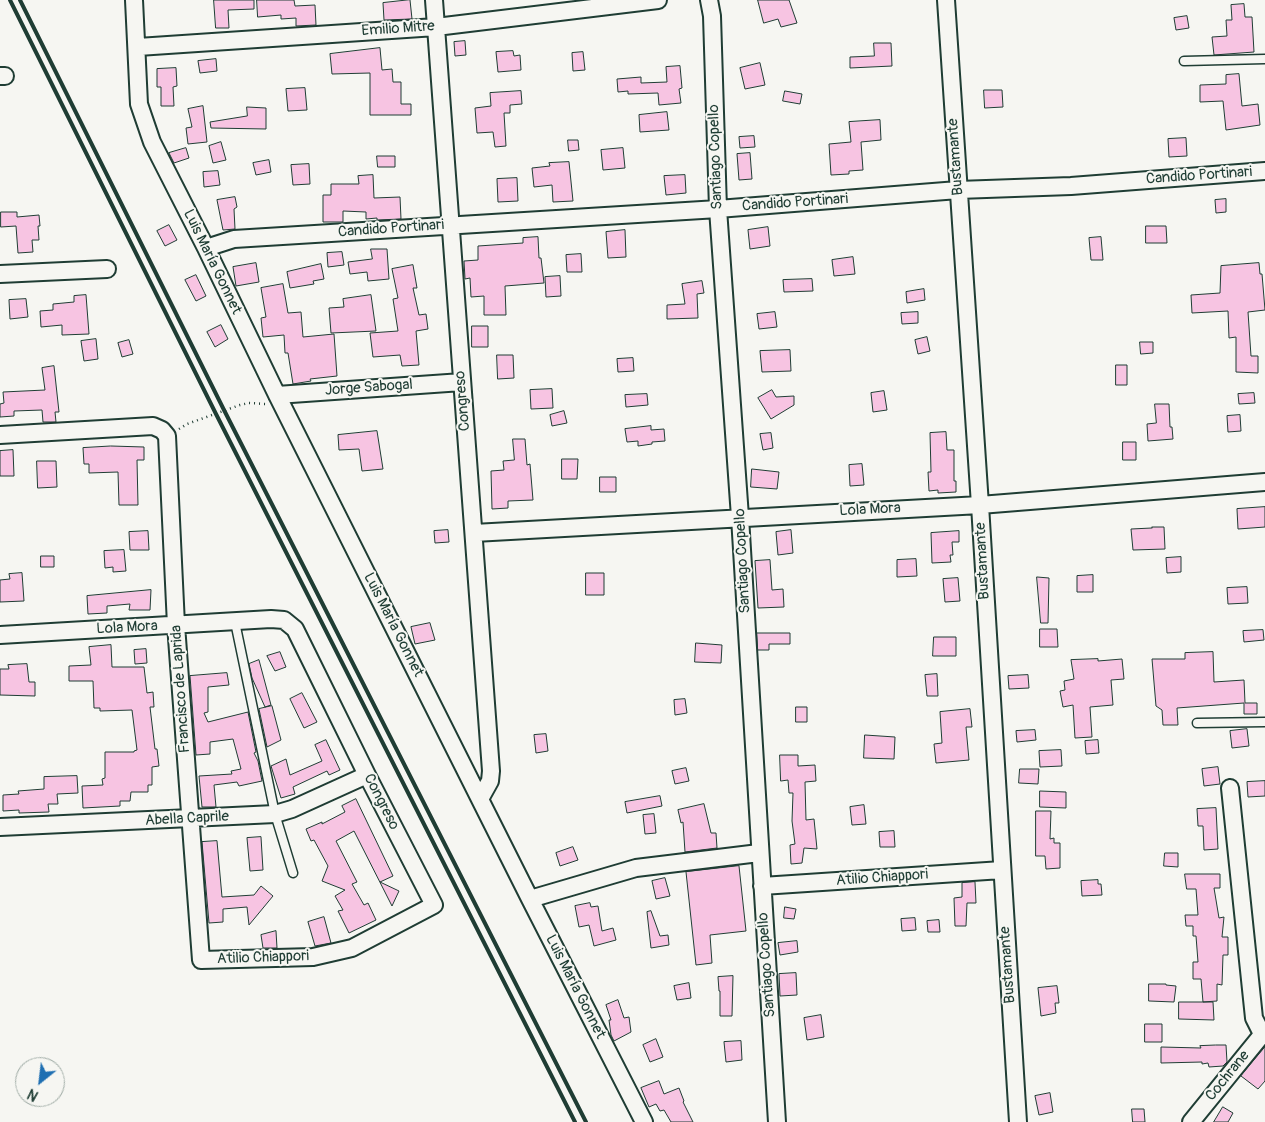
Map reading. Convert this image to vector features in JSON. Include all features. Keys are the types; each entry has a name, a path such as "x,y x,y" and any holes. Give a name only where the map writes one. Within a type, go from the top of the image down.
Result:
{"street":[{"name":"Luis María Gonnet","path":"134,0 138,47 139,104 152,142 530,899 644,1122"},
{"name":"Congreso","path":"434,0 491,771 490,781 480,799"},
{"name":"Emilio Mitre","path":"138,47 436,27 658,0"},
{"name":"Santiago Copello","path":"709,0 712,16 718,209 740,517 776,1122"},
{"name":"Bustamante","path":"946,0 980,505 1018,1122"},
{"name":"Candido Portinari","path":"206,248 234,239 718,209 958,190 1071,186 1265,171"},
{"path":"0,274 108,269"},
{"name":"Jorge Sabogal","path":"277,395 462,382"},
{"path":"0,435 153,426 162,430 167,436"},
{"name":"Francisco de Laprida","path":"167,436 176,625 200,960"},
{"name":"Lola Mora","path":"474,533 980,505 1265,482"},
{"name":"Congreso","path":"284,620 295,629 434,905"},
{"name":"Lola Mora","path":"0,635 284,620"},
{"name":"Abella Caprile","path":"0,828 275,814 292,809 367,775"},
{"path":"1230,788 1254,1018 1263,1033"},
{"path":"530,899 636,868 760,853"},
{"name":"Atilio Chiappori","path":"762,886 1002,870"},
{"name":"Atilio Chiappori","path":"200,960 313,957 352,948 434,905"},
{"name":"Cochrane","path":"1191,1122 1263,1033"}],"lane":[{"path":"1184,61 1265,58"},
{"path":"235,622 275,814 292,874"},
{"path":"1197,723 1265,722"}],"path":[{"path":"167,436 187,424 240,405 249,403 264,405 270,403 277,395"}],"building":[{"path":"214,0 254,0 254,9 228,10 229,28 216,28"},
{"path":"257,0 294,0 295,6 315,5 316,25 296,26 296,18 281,19 281,15 258,17"},
{"path":"410,0 412,19 384,20 383,3"},
{"path":"758,0 789,0 797,23 781,27 778,19 764,23"},
{"path":"1244,4 1245,17 1252,17 1254,52 1214,55 1212,37 1227,36 1226,20 1232,20 1231,5"},
{"path":"1187,16 1189,28 1176,30 1174,18"},
{"path":"465,41 466,55 455,56 454,42"},
{"path":"874,43 891,43 892,66 850,68 850,57 874,56"},
{"path":"380,48 382,70 392,69 393,82 401,82 401,104 411,104 411,115 370,115 370,73 332,74 330,54"},
{"path":"513,51 514,56 520,55 521,70 498,72 496,52"},
{"path":"583,52 585,70 573,71 572,53"},
{"path":"216,59 217,71 200,73 198,61"},
{"path":"760,63 765,85 745,89 740,68"},
{"path":"680,66 682,88 679,89 681,103 659,105 658,93 628,94 628,91 618,92 617,79 641,77 641,83 667,82 666,67"},
{"path":"176,68 177,86 173,87 174,106 161,106 161,87 157,87 157,69"},
{"path":"1239,74 1242,106 1258,104 1260,125 1226,130 1223,101 1200,102 1200,85 1226,84 1226,75"},
{"path":"305,88 307,110 288,111 286,89"},
{"path":"984,90 1002,90 1003,107 985,108"},
{"path":"521,91 522,104 510,105 510,113 504,113 506,146 495,147 493,132 477,133 475,108 491,106 490,93"},
{"path":"785,91 802,94 800,104 783,101"},
{"path":"203,106 207,142 188,144 186,128 192,127 188,109"},
{"path":"247,107 266,108 266,129 211,128 210,122 247,116"},
{"path":"667,112 669,130 640,132 639,115"},
{"path":"880,120 881,140 861,142 863,170 849,171 849,174 831,175 829,144 851,142 849,122"},
{"path":"754,136 755,147 740,148 739,137"},
{"path":"1186,138 1187,156 1169,157 1168,139"},
{"path":"568,140 578,140 579,150 569,151"},
{"path":"221,142 226,160 213,163 209,146"},
{"path":"186,148 189,158 174,163 169,153"},
{"path":"623,148 625,168 603,170 601,150"},
{"path":"750,153 752,179 739,180 737,154"},
{"path":"377,156 395,156 395,167 378,167"},
{"path":"269,160 271,172 256,175 253,163"},
{"path":"569,162 573,201 553,202 552,185 534,187 532,168 550,166 549,163"},
{"path":"309,164 310,184 293,185 291,165"},
{"path":"218,171 220,185 204,187 203,172"},
{"path":"373,175 374,198 400,197 401,219 366,219 366,212 343,211 343,222 323,222 323,195 331,195 331,184 359,184 358,176"},
{"path":"685,175 686,193 666,195 664,176"},
{"path":"517,178 518,201 498,202 497,179"},
{"path":"235,197 237,207 234,209 235,229 223,230 217,200"},
{"path":"1226,199 1226,212 1216,213 1215,200"},
{"path":"1,212 17,212 17,217 39,215 39,240 32,240 33,252 18,253 16,226 1,227"},
{"path":"169,225 177,240 165,246 157,231"},
{"path":"1146,226 1166,226 1167,243 1146,243"},
{"path":"768,227 770,246 750,249 748,230"},
{"path":"625,230 626,257 608,258 606,232"},
{"path":"538,237 539,258 541,258 544,283 505,286 506,315 484,315 484,296 471,297 470,278 465,279 464,261 478,260 478,246 523,243 523,238"},
{"path":"1101,237 1103,260 1091,260 1089,238"},
{"path":"371,249 387,249 389,279 368,281 367,272 350,274 348,262 372,259"},
{"path":"342,252 344,265 328,267 327,253"},
{"path":"581,254 582,272 567,272 566,255"},
{"path":"853,257 855,274 834,276 832,260"},
{"path":"256,263 259,282 236,286 233,267"},
{"path":"1259,263 1260,274 1262,274 1265,310 1248,312 1251,356 1258,356 1258,373 1236,372 1236,337 1229,338 1228,311 1192,313 1191,295 1220,293 1221,266"},
{"path":"321,264 324,279 313,281 314,284 290,288 287,272"},
{"path":"413,265 417,288 413,288 419,315 426,314 428,329 416,331 419,365 402,366 400,355 373,357 370,333 398,331 393,299 398,298 392,269"},
{"path":"196,275 206,296 196,301 185,280"},
{"path":"560,276 561,296 546,297 545,277"},
{"path":"812,279 813,291 784,292 783,280"},
{"path":"702,281 704,293 697,294 698,318 667,319 667,305 685,304 682,284"},
{"path":"283,284 288,313 301,312 303,337 334,334 337,376 310,379 311,381 293,384 288,353 285,353 284,335 263,337 261,318 266,317 261,288"},
{"path":"924,289 925,300 907,303 906,292"},
{"path":"86,295 89,334 62,335 62,325 41,327 40,311 53,310 53,304 74,302 74,296"},
{"path":"371,295 376,331 331,333 329,308 344,307 343,299"},
{"path":"26,299 28,317 10,319 9,300"},
{"path":"775,312 777,327 759,329 757,314"},
{"path":"918,312 918,323 902,324 901,313"},
{"path":"221,325 228,339 215,347 207,332"},
{"path":"472,326 488,326 488,347 472,347"},
{"path":"927,337 930,351 918,354 915,340"},
{"path":"96,339 98,359 84,361 81,341"},
{"path":"129,340 133,354 122,357 118,343"},
{"path":"1140,342 1153,342 1153,353 1141,354"},
{"path":"790,350 791,371 762,372 760,351"},
{"path":"497,355 513,355 514,378 498,379"},
{"path":"633,358 634,371 618,372 617,359"},
{"path":"1116,365 1127,365 1127,385 1116,385"},
{"path":"54,366 59,412 55,412 56,422 43,422 42,410 14,411 14,416 0,417 0,404 4,403 3,392 45,390 42,368"},
{"path":"552,389 553,408 531,409 530,390"},
{"path":"772,390 776,397 794,396 794,405 771,419 758,398"},
{"path":"884,391 887,410 873,412 871,393"},
{"path":"1254,393 1255,403 1239,404 1238,394"},
{"path":"647,394 648,405 626,407 625,395"},
{"path":"1155,404 1169,404 1170,427 1172,427 1173,439 1148,441 1147,424 1156,423"},
{"path":"564,411 567,423 552,426 550,415"},
{"path":"1240,415 1241,431 1228,432 1227,416"},
{"path":"651,426 651,430 664,429 665,441 638,446 638,441 627,442 625,429"},
{"path":"377,431 383,469 362,471 359,449 339,450 338,435"},
{"path":"946,432 947,450 954,450 956,492 938,493 938,490 929,491 928,472 931,472 930,433"},
{"path":"771,433 773,448 763,450 760,434"},
{"path":"513,439 525,439 527,465 530,464 533,500 508,501 508,508 492,509 491,471 504,470 503,461 514,460"},
{"path":"1123,442 1136,442 1136,460 1123,460"},
{"path":"111,446 144,447 144,460 137,460 138,505 119,505 118,472 89,473 89,464 84,464 83,448"},
{"path":"13,450 14,476 0,476 0,451"},
{"path":"562,459 578,459 577,479 562,479"},
{"path":"37,461 56,461 57,487 38,488"},
{"path":"862,464 864,485 850,486 849,465"},
{"path":"752,469 779,472 777,489 751,487"},
{"path":"600,477 616,477 616,492 600,492"},
{"path":"1265,507 1265,527 1238,529 1237,509"},
{"path":"1164,527 1165,549 1133,550 1131,529"},
{"path":"448,530 449,542 435,543 434,531"},
{"path":"791,530 793,553 778,555 776,532"},
{"path":"148,531 149,550 130,550 129,532"},
{"path":"959,531 959,542 952,542 953,555 950,555 951,562 932,563 931,533"},
{"path":"124,550 126,571 113,572 113,567 105,568 104,551"},
{"path":"41,556 54,556 54,567 41,567"},
{"path":"1181,557 1181,572 1167,573 1166,558"},
{"path":"916,559 917,576 897,577 897,560"},
{"path":"770,560 772,590 783,589 784,607 758,608 755,561"},
{"path":"22,573 24,601 0,602 0,580 10,579 9,574"},
{"path":"586,573 604,573 604,595 586,595"},
{"path":"1093,575 1093,592 1077,592 1077,576"},
{"path":"1037,577 1049,578 1048,623 1041,623"},
{"path":"958,578 960,601 945,602 943,579"},
{"path":"1247,587 1248,603 1228,604 1227,588"},
{"path":"151,590 150,610 129,610 130,604 107,606 107,613 88,614 87,596"},
{"path":"430,623 435,640 415,644 411,627"},
{"path":"1040,629 1057,629 1058,647 1040,647"},
{"path":"1263,630 1264,640 1244,642 1243,631"},
{"path":"757,633 790,633 790,644 769,644 769,650 758,650"},
{"path":"934,637 956,637 956,656 933,656"},
{"path":"696,643 722,645 721,663 695,662"},
{"path":"111,645 112,667 144,667 147,693 153,692 154,707 150,707 159,766 152,767 152,785 148,785 148,792 131,792 130,801 120,801 120,806 83,808 82,786 103,785 102,779 105,778 105,752 134,752 137,750 132,710 100,711 100,708 94,708 93,681 69,681 69,666 91,665 89,647"},
{"path":"146,649 147,663 135,664 134,650"},
{"path":"280,652 286,667 275,671 267,656"},
{"path":"1213,652 1214,682 1244,680 1245,703 1257,703 1257,714 1244,714 1244,703 1177,708 1178,725 1163,725 1162,710 1156,706 1152,659 1185,659 1185,653"},
{"path":"1098,659 1098,661 1122,659 1124,679 1111,680 1113,705 1090,707 1092,737 1075,738 1073,705 1063,707 1060,691 1065,690 1064,681 1074,679 1071,660"},
{"path":"259,660 271,705 265,707 252,678 249,664"},
{"path":"27,664 29,682 35,682 35,696 0,695 0,669 9,669 8,665"},
{"path":"227,673 229,685 208,687 208,712 204,713 208,722 248,712 256,752 254,753 258,761 262,781 239,786 237,782 214,785 216,807 202,807 199,776 232,774 231,771 241,769 233,739 210,742 210,754 196,755 190,676"},
{"path":"937,674 938,696 927,696 925,675"},
{"path":"1028,675 1029,688 1009,689 1008,676"},
{"path":"302,693 317,722 304,728 290,699"},
{"path":"685,699 687,713 675,715 674,700"},
{"path":"272,706 281,740 267,747 259,709"},
{"path":"796,707 807,707 807,722 796,722"},
{"path":"970,709 972,727 966,727 969,760 936,763 934,744 942,743 940,712"},
{"path":"1247,729 1249,746 1232,748 1230,731"},
{"path":"1035,730 1036,740 1017,742 1016,731"},
{"path":"546,734 548,751 536,753 534,735"},
{"path":"865,735 895,737 894,759 864,758"},
{"path":"326,740 340,770 329,775 327,771 293,787 295,794 281,798 271,766 286,759 290,775 322,761 315,745"},
{"path":"1098,740 1099,753 1086,754 1085,741"},
{"path":"1061,750 1062,766 1040,767 1039,751"},
{"path":"780,755 798,755 798,766 815,765 816,781 805,782 806,820 814,819 817,849 804,848 802,863 791,864 790,845 795,844 792,821 793,793 789,793 788,780 781,781"},
{"path":"1218,767 1220,784 1204,786 1202,769"},
{"path":"686,768 689,781 675,784 672,771"},
{"path":"1020,769 1039,769 1038,784 1019,783"},
{"path":"77,776 78,793 57,794 58,804 48,804 49,812 19,813 19,810 3,811 3,795 19,794 18,791 44,789 44,777"},
{"path":"1265,781 1265,796 1248,797 1247,782"},
{"path":"1040,791 1066,792 1066,808 1040,807"},
{"path":"660,796 662,806 627,813 625,802"},
{"path":"356,799 393,876 380,882 399,891 392,906 354,831 336,841 357,882 352,884 364,905 368,903 376,920 349,933 338,911 343,910 335,896 345,890 322,881 328,866 314,840 311,841 306,829 322,822 322,824 345,812 342,806"},
{"path":"704,804 711,833 716,833 717,848 685,852 683,822 681,823 678,810"},
{"path":"864,805 866,824 852,825 850,807"},
{"path":"1216,808 1218,849 1204,850 1203,826 1198,826 1197,809"},
{"path":"1036,811 1051,811 1050,839 1054,838 1054,843 1060,843 1060,868 1046,869 1045,856 1036,856"},
{"path":"654,814 656,833 645,834 643,815"},
{"path":"894,831 895,847 880,847 879,832"},
{"path":"261,837 263,870 250,871 247,838"},
{"path":"217,841 222,897 254,895 261,886 273,896 249,925 247,907 223,909 223,922 209,923 202,842"},
{"path":"573,847 578,860 560,866 556,853"},
{"path":"1165,853 1178,853 1178,867 1164,866"},
{"path":"739,866 746,931 710,935 712,963 696,965 686,872"},
{"path":"1185,874 1220,874 1220,888 1214,888 1219,918 1224,917 1222,937 1228,937 1228,955 1223,955 1222,985 1217,984 1217,1001 1203,1002 1201,979 1193,979 1193,962 1198,962 1196,936 1193,936 1193,926 1186,926 1185,915 1198,915 1196,889 1187,889"},
{"path":"665,878 670,896 656,899 652,881"},
{"path":"1098,880 1098,884 1101,884 1102,895 1082,896 1081,881"},
{"path":"975,882 976,903 967,903 966,926 955,926 954,898 962,897 962,883"},
{"path":"590,903 591,907 598,906 602,931 613,928 616,940 594,946 589,925 579,927 575,906"},
{"path":"785,907 796,909 794,919 784,918"},
{"path":"651,911 660,936 668,935 669,945 651,948 647,912"},
{"path":"324,917 331,943 315,946 308,922"},
{"path":"915,918 916,930 902,931 901,919"},
{"path":"939,920 940,932 928,932 927,921"},
{"path":"276,931 277,948 263,948 261,935"},
{"path":"797,941 798,952 780,955 778,943"},
{"path":"796,973 797,995 780,996 779,974"},
{"path":"733,976 732,1016 720,1016 718,977"},
{"path":"689,983 691,998 677,1000 674,986"},
{"path":"1149,984 1176,986 1174,1002 1149,1001"},
{"path":"1057,986 1059,1003 1055,1003 1056,1013 1041,1016 1038,988"},
{"path":"618,1000 624,1018 629,1017 631,1032 614,1041 611,1035 609,1020 611,1020 606,1005"},
{"path":"1179,1002 1213,1002 1214,1020 1179,1019"},
{"path":"821,1015 824,1037 807,1040 804,1018"},
{"path":"1145,1024 1162,1024 1162,1042 1145,1042"},
{"path":"656,1039 663,1057 650,1062 643,1045"},
{"path":"741,1041 742,1060 726,1062 724,1042"},
{"path":"1226,1045 1227,1062 1223,1066 1209,1067 1208,1063 1202,1064 1202,1062 1161,1063 1161,1047 1201,1048 1200,1046"},
{"path":"1265,1047 1265,1081 1258,1089 1241,1076"},
{"path":"659,1081 664,1094 679,1088 683,1102 693,1122 671,1122 664,1110 660,1111 656,1104 649,1107 641,1088"},
{"path":"1050,1093 1053,1112 1039,1115 1035,1096"},
{"path":"1223,1107 1233,1113 1228,1122 1214,1122"},
{"path":"1132,1109 1144,1109 1145,1122 1133,1122"}],"railway":[{"path":"10,0 216,414 575,1122"},
{"path":"20,0 224,410 586,1122"}]}
